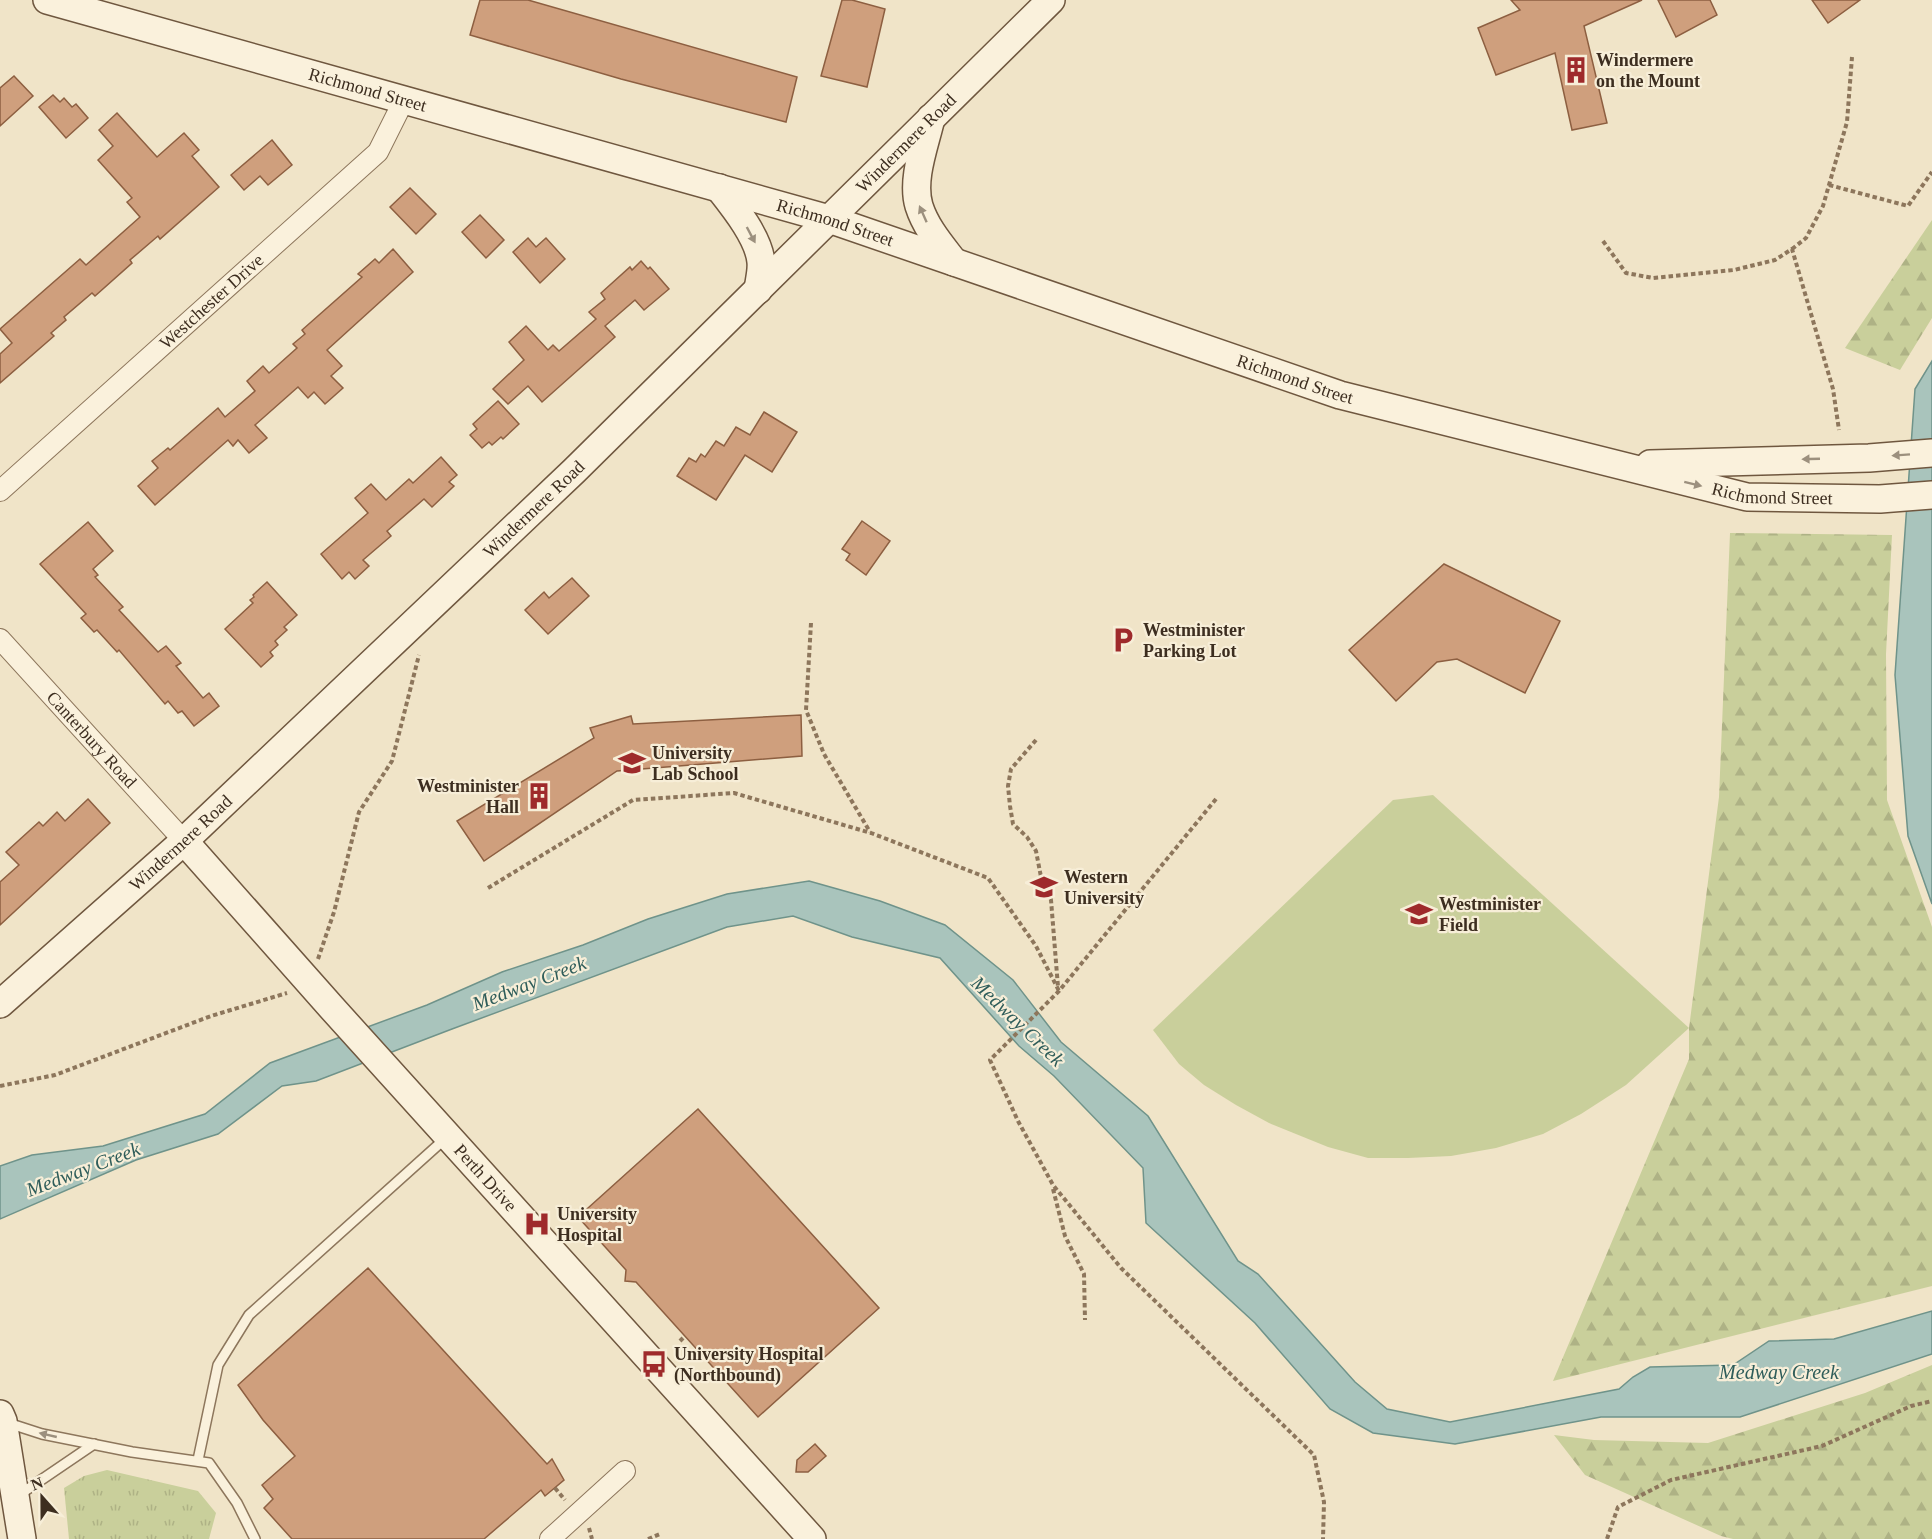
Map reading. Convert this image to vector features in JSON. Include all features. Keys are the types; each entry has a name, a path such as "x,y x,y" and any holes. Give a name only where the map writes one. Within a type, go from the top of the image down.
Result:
{"main road":[{"name":"Richmond Street","path":"47,0 829,219 1340,395 1747,497 1881,499 1932,495"},
{"name":"Windermere Road","path":"0,1004 184,841 574,471 1051,0"},
{"path":"932,118 917,185 919,205 934,237 954,262"},
{"path":"719,189 740,215 759,251 761,262 758,290"},
{"name":"Richmond Street","path":"1615,465 1869,458 1932,453"},
{"name":"Perth Drive","path":"184,841 812,1539"},
{"path":"1,1418 22,1539"}],"street":[{"name":"Westchester Drive","path":"0,491 378,152 404,100"},
{"name":"Canterbury Road","path":"0,639 184,841"},
{"path":"550,1539 625,1471"}],"lane":[{"path":"198,1460 218,1365 249,1315 449,1135"},
{"path":"1,1418 42,1434 132,1452 209,1463 237,1503 255,1539"},
{"path":"15,1497 94,1444"}],"path":[{"path":"1603,241 1626,273 1653,278 1734,270 1775,260 1792,249 1806,238 1823,206 1847,122 1852,57"},
{"path":"1829,185 1908,206 1932,172"},
{"path":"1792,249 1833,389 1839,430"},
{"path":"811,623 806,710 824,754 871,833"},
{"path":"318,962 334,912 358,812 392,761 419,655"},
{"path":"1036,740 1011,769 1008,786 1013,824 1027,837 1036,851 1041,877 1051,900 1059,991"},
{"path":"488,888 633,800 734,793 871,833 988,878 1036,946 1059,991"},
{"path":"1216,799 1059,991 990,1060 1018,1121 1053,1185 1121,1268 1314,1455 1324,1502 1323,1539"},
{"path":"0,1086 55,1075 190,1024 290,992"},
{"path":"1053,1185 1065,1236 1084,1274 1084,1320"},
{"path":"1607,1539 1618,1507 1671,1480 1822,1446 1911,1406 1932,1401"},
{"path":"648,1539 660,1534"}],"green space":[{"path":"1932,220 1932,318 1900,370 1845,348"},
{"path":"1730,533 1892,535 1886,654 1887,800 1932,927 1932,1286 1553,1381 1689,1059 1689,1028 1719,797"},
{"name":"Westminister Field","path":"1433,795 1689,1028 1626,1085 1581,1114 1543,1134 1496,1148 1451,1156 1368,1158 1328,1147 1269,1123 1236,1105 1204,1085 1179,1064 1153,1030 1393,800"},
{"path":"1932,1365 1932,1539 1733,1539 1721,1536 1585,1475 1554,1435 1594,1440 1708,1443 1865,1393"},
{"path":"107,1470 198,1491 216,1513 209,1539 69,1539 64,1488 84,1476"}],"water":[{"path":"1932,361 1932,904 1908,836 1895,675 1915,389"},
{"name":"Medway Creek","path":"809,881 880,901 945,925 1013,980 1061,1042 1148,1116 1238,1261 1258,1274 1355,1382 1387,1409 1450,1422 1619,1389 1650,1367 1733,1365 1769,1341 1834,1339 1932,1311 1932,1354 1740,1417 1601,1417 1455,1444 1373,1433 1330,1409 1255,1323 1146,1223 1143,1168 1054,1076 1019,1046 940,958 852,937 793,916 727,927 316,1081 282,1086 218,1134 136,1160 0,1219 0,1166 32,1155 103,1146 205,1114 270,1063 427,1005 502,972 583,945 648,919 727,894"}],"building":[{"path":"480,0 528,0 797,77 786,122 621,79 470,35"},
{"path":"842,0 852,0 885,9 867,87 821,76"},
{"name":"Windermere on the Mount","path":"1511,0 1642,0 1584,26 1607,123 1572,130 1555,53 1496,75 1478,28 1520,10"},
{"name":"Windermere on the Mount","path":"1658,0 1710,0 1717,15 1676,37"},
{"path":"1812,0 1860,0 1828,23"},
{"path":"14,76 33,96 0,126 0,88"},
{"path":"53,95 60,102 64,98 72,107 76,104 88,118 66,138 39,107"},
{"path":"117,113 157,157 184,133 199,150 192,156 219,187 160,239 158,236 130,260 132,263 95,296 92,293 64,317 66,320 51,333 54,336 0,383 0,354 12,343 0,329 80,259 86,265 140,217 127,202 132,198 98,160 113,146 99,130"},
{"path":"272,140 292,165 268,185 260,176 244,190 231,175"},
{"path":"410,188 436,214 416,234 390,207"},
{"path":"480,215 504,240 486,258 462,232"},
{"path":"528,238 536,247 546,238 565,259 540,283 513,252"},
{"path":"393,249 413,272 327,350 342,366 331,376 343,388 325,404 314,392 308,398 298,387 255,425 267,438 249,453 238,440 233,446 228,440 155,505 138,486 158,468 152,461 168,448 170,450 218,408 225,417 255,391 247,381 263,366 269,373 297,348 293,344 305,334 302,330 362,277 358,274 375,259 379,263"},
{"path":"641,261 648,269 650,267 669,289 644,310 635,300 605,326 615,337 542,402 528,386 508,404 493,389 524,360 509,342 526,326 548,350 553,345 559,351 596,319 589,312 605,299 601,293 630,267 632,270"},
{"path":"498,401 519,424 503,439 501,437 492,445 489,442 482,448 470,435 477,429 473,424"},
{"path":"764,412 797,432 772,472 745,455 716,500 677,476 689,458 696,462 701,454 705,457 716,441 724,446 736,427 750,435"},
{"path":"441,457 457,475 449,482 454,486 432,507 424,499 387,531 391,536 363,560 369,566 355,579 349,572 342,579 321,554 368,513 355,498 371,484 386,500 409,479 413,483"},
{"path":"862,521 890,541 866,575 846,560 850,554 842,549"},
{"path":"88,522 113,551 93,569 98,575 95,577 123,607 119,610 158,652 166,646 181,663 176,666 203,698 209,693 219,706 194,726 182,711 178,713 168,701 165,704 119,650 117,652 97,630 94,632 81,618 86,614 40,564"},
{"path":"1444,564 1560,621 1525,693 1457,659 1437,662 1396,701 1349,650"},
{"path":"572,578 589,596 548,634 525,610 544,592 549,598"},
{"path":"267,582 297,615 284,627 287,630 275,641 278,645 270,652 273,656 261,667 225,629 253,603 250,600 254,597 253,595"},
{"name":"Westminister Hall","path":"801,715 802,756 617,771 484,861 457,821 594,738 590,728 631,716 633,724"},
{"path":"88,799 110,823 0,925 0,882 19,865 6,852 39,822 43,826 57,812 65,821"},
{"path":"698,1109 879,1308 758,1417 636,1282 625,1281 626,1270 578,1217"},
{"path":"368,1268 547,1464 552,1459 564,1480 545,1496 541,1490 484,1539 292,1539 264,1508 273,1499 262,1485 295,1456 263,1420 238,1385"},
{"path":"815,1444 826,1456 808,1472 796,1472 797,1460"}],"place":[{"name":"Windermere on the Mount","path":"1576,70"},
{"name":"Westminister Parking Lot","path":"1123,640"},
{"name":"University Lab School","path":"632,763"},
{"name":"Westminister Hall","path":"539,796"},
{"name":"Western University","path":"1044,887"},
{"name":"Westminister Field","path":"1419,914"},
{"name":"University Hospital","path":"537,1224"},
{"name":"University Hospital (Northbound)","path":"654,1364"}]}
